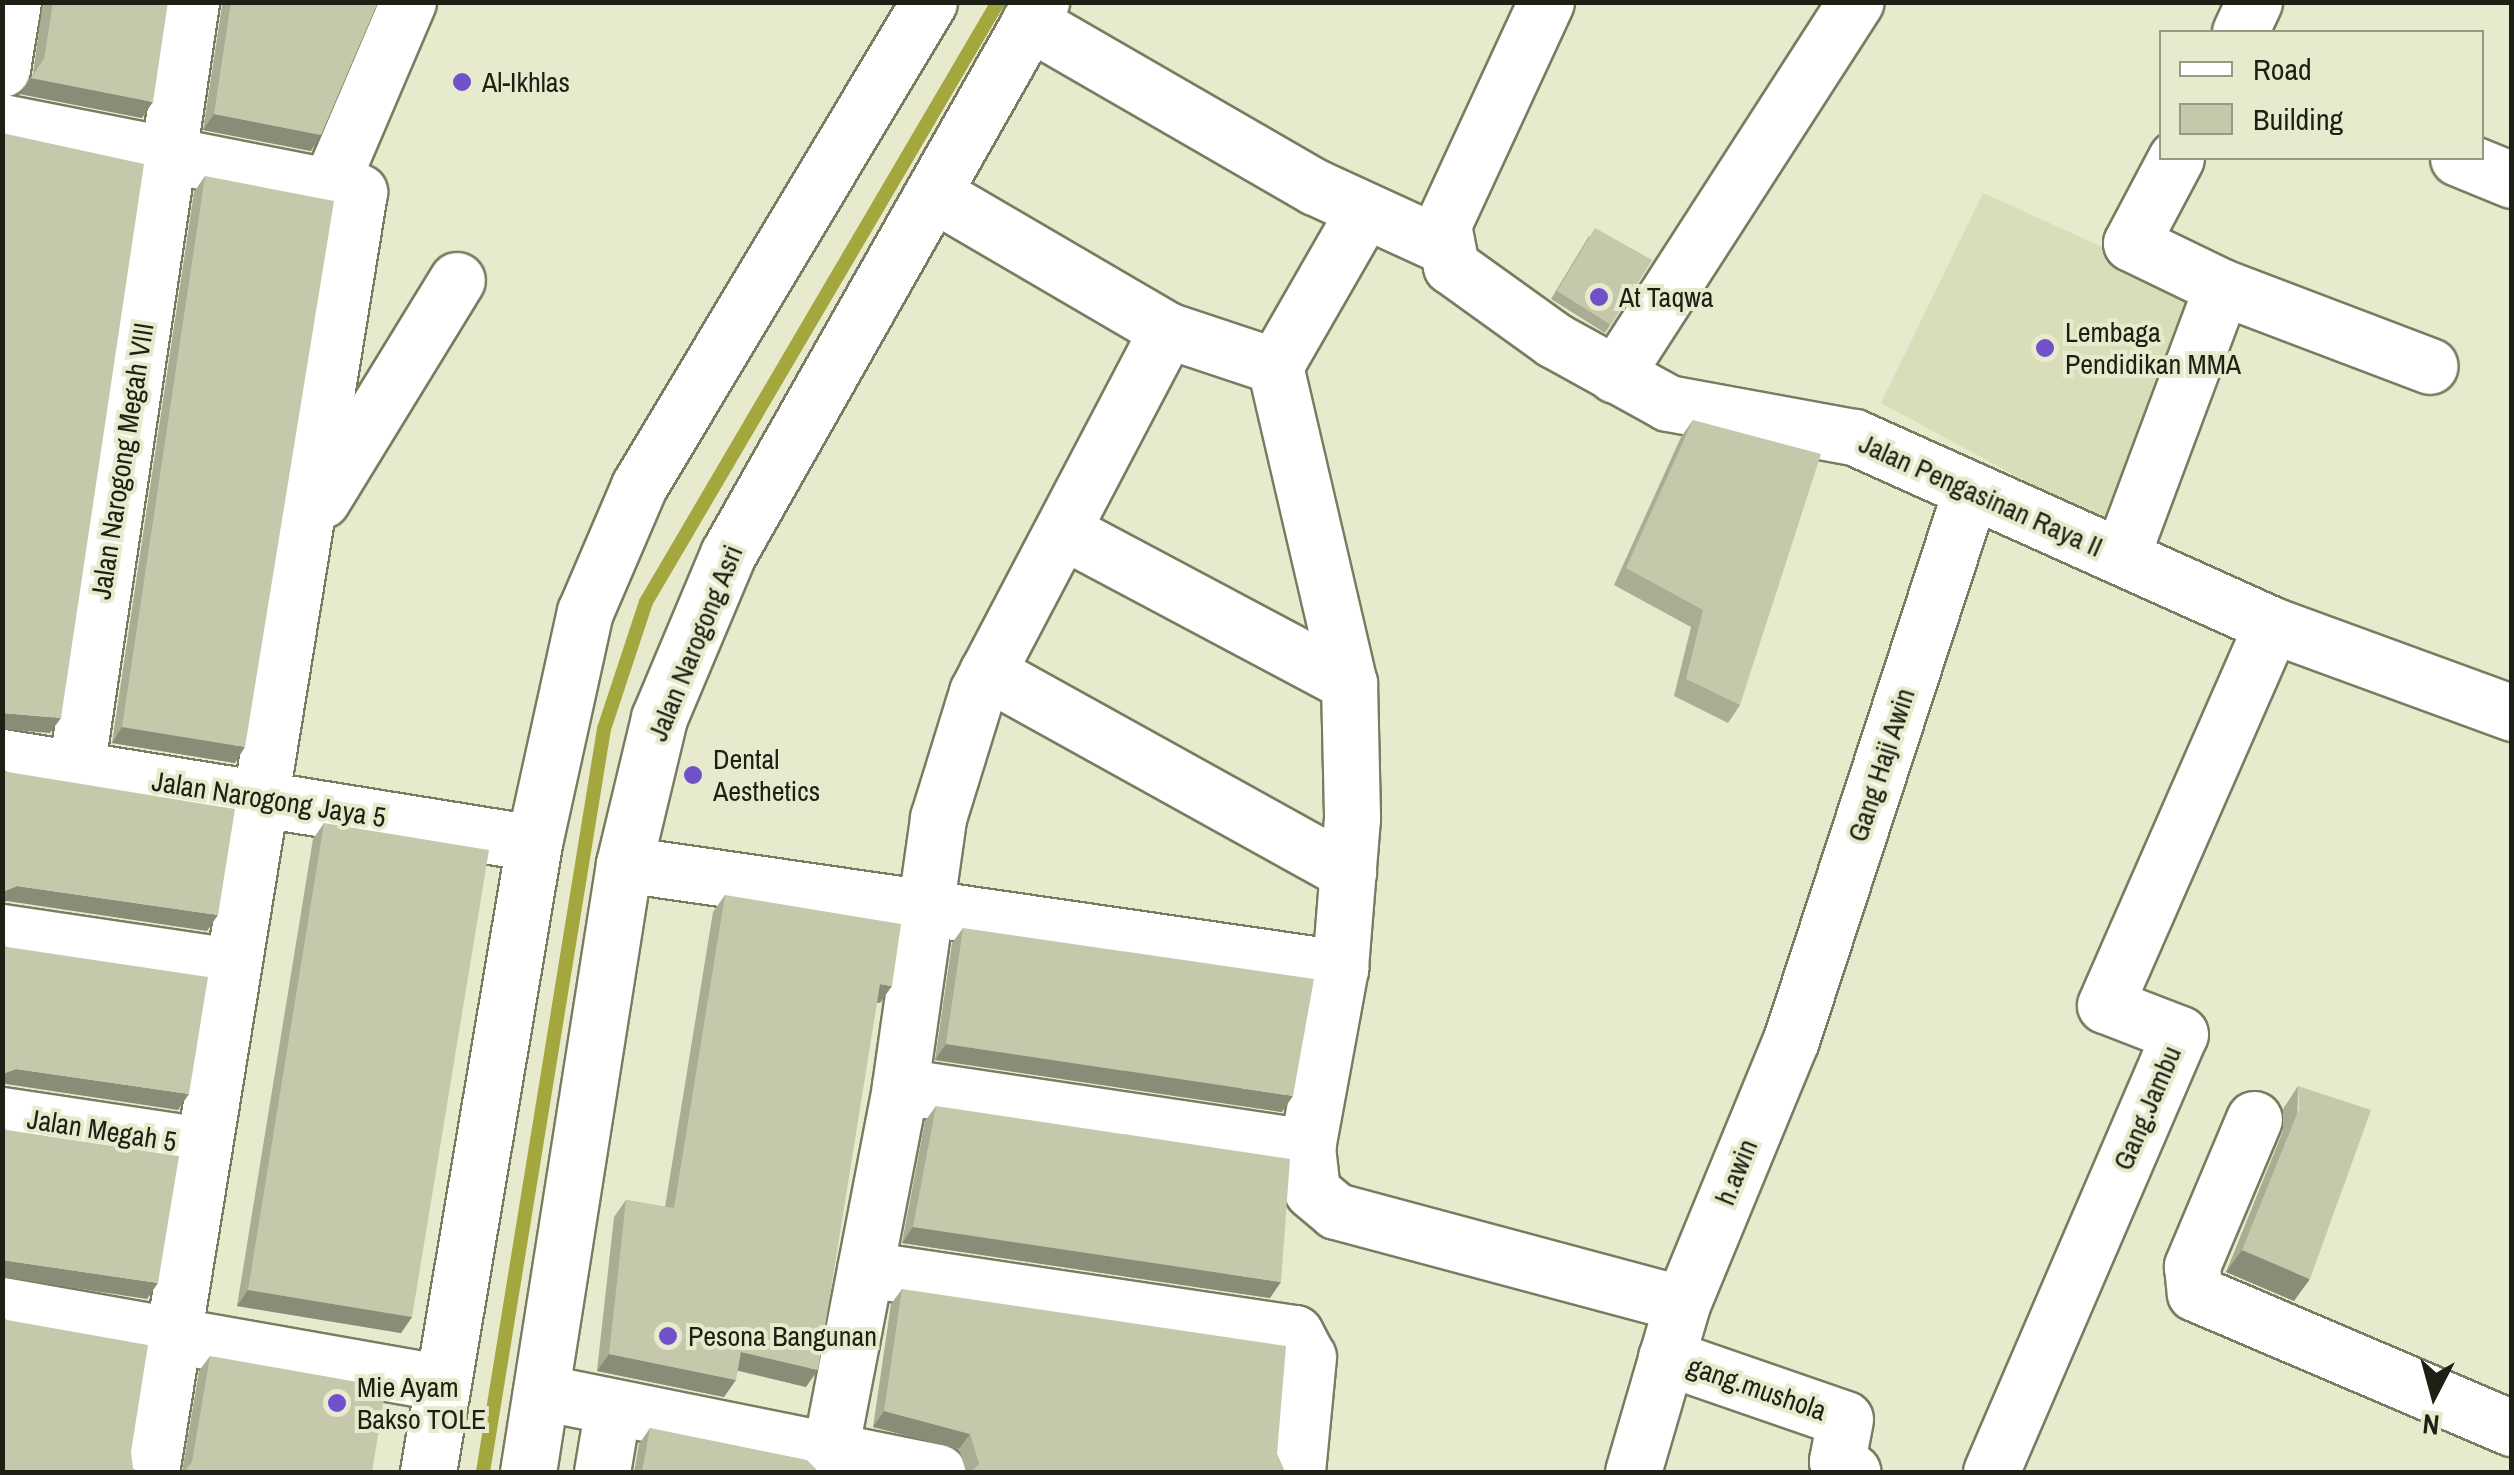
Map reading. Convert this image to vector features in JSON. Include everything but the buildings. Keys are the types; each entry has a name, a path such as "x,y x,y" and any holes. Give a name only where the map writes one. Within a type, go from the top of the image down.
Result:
{"street":[{"path":"2,69 13,2"},
{"name":"Jalan Narogong Megah VIII","path":"76,769 191,2"},
{"path":"330,187 408,2"},
{"path":"428,1472 440,1382 534,843 584,612 639,486 930,2"},
{"path":"1446,247 1443,225 1546,2"},
{"path":"1615,375 1855,2"},
{"path":"2241,30 2254,2"},
{"path":"1035,12 1364,212 1446,247"},
{"name":"Jalan Narogong Asri","path":"528,1472 624,864 658,718 728,554 936,194 1035,12"},
{"path":"2,122 359,192 310,520 258,796 151,1472"},
{"path":"2175,160 2131,244 2222,287 2430,366"},
{"path":"2463,160 2512,180"},
{"path":"936,194 1167,330 1275,366"},
{"path":"1364,212 1275,366 1349,683 1348,872 1340,968 1306,1146 1312,1191 1336,1211 1682,1304"},
{"name":"Jalan Pengasinan Raya II","path":"1446,247 1451,266 1615,375 1668,403 1854,437 2272,625 2512,714"},
{"path":"310,520 456,280"},
{"path":"2121,557 2222,287"},
{"path":"828,1463 900,1086 938,818 988,672 1167,330"},
{"name":"Gang Haji Awin","path":"1791,1040 1971,490"},
{"path":"1064,532 1349,683"},
{"name":"Gang.Jambu","path":"1990,1472 2180,1034 2105,1005 2272,625"},
{"path":"988,672 1348,872"},
{"name":"Jalan Narogong Jaya 5","path":"2,757 534,843"},
{"path":"624,864 1340,968"},
{"path":"2,932 231,966"},
{"name":"h.awin","path":"1632,1472 1682,1304 1791,1040"},
{"path":"900,1086 1306,1146"},
{"name":"Jalan Megah 5","path":"2,1114 202,1145"},
{"path":"2254,1119 2192,1266 2195,1293 2512,1428"},
{"path":"864,1269 1295,1333 1308,1357 1297,1472"},
{"path":"2,1305 173,1331 440,1382"},
{"name":"gang.mushola","path":"1666,1357 1845,1419 1837,1461 1852,1472"},
{"path":"541,1392 828,1463 938,1472"},
{"path":"602,1472 614,1408"}],"shaded area":[{"name":"Lembaga Pendidikan MMA","path":"1983,193 2202,292 2114,529 1881,403"}],"waterway":[{"path":"483,1472 604,729 646,602 998,2"}],"place":[{"name":"Al-Ikhlas","path":"462,82"},
{"name":"At Taqwa","path":"1599,297"},
{"name":"Lembaga Pendidikan MMA","path":"2045,348"},
{"name":"Dental Aesthetics","path":"693,775"},
{"name":"Pesona Bangunan","path":"668,1336"},
{"name":"Mie Ayam Bakso TOLE","path":"337,1403"}]}
